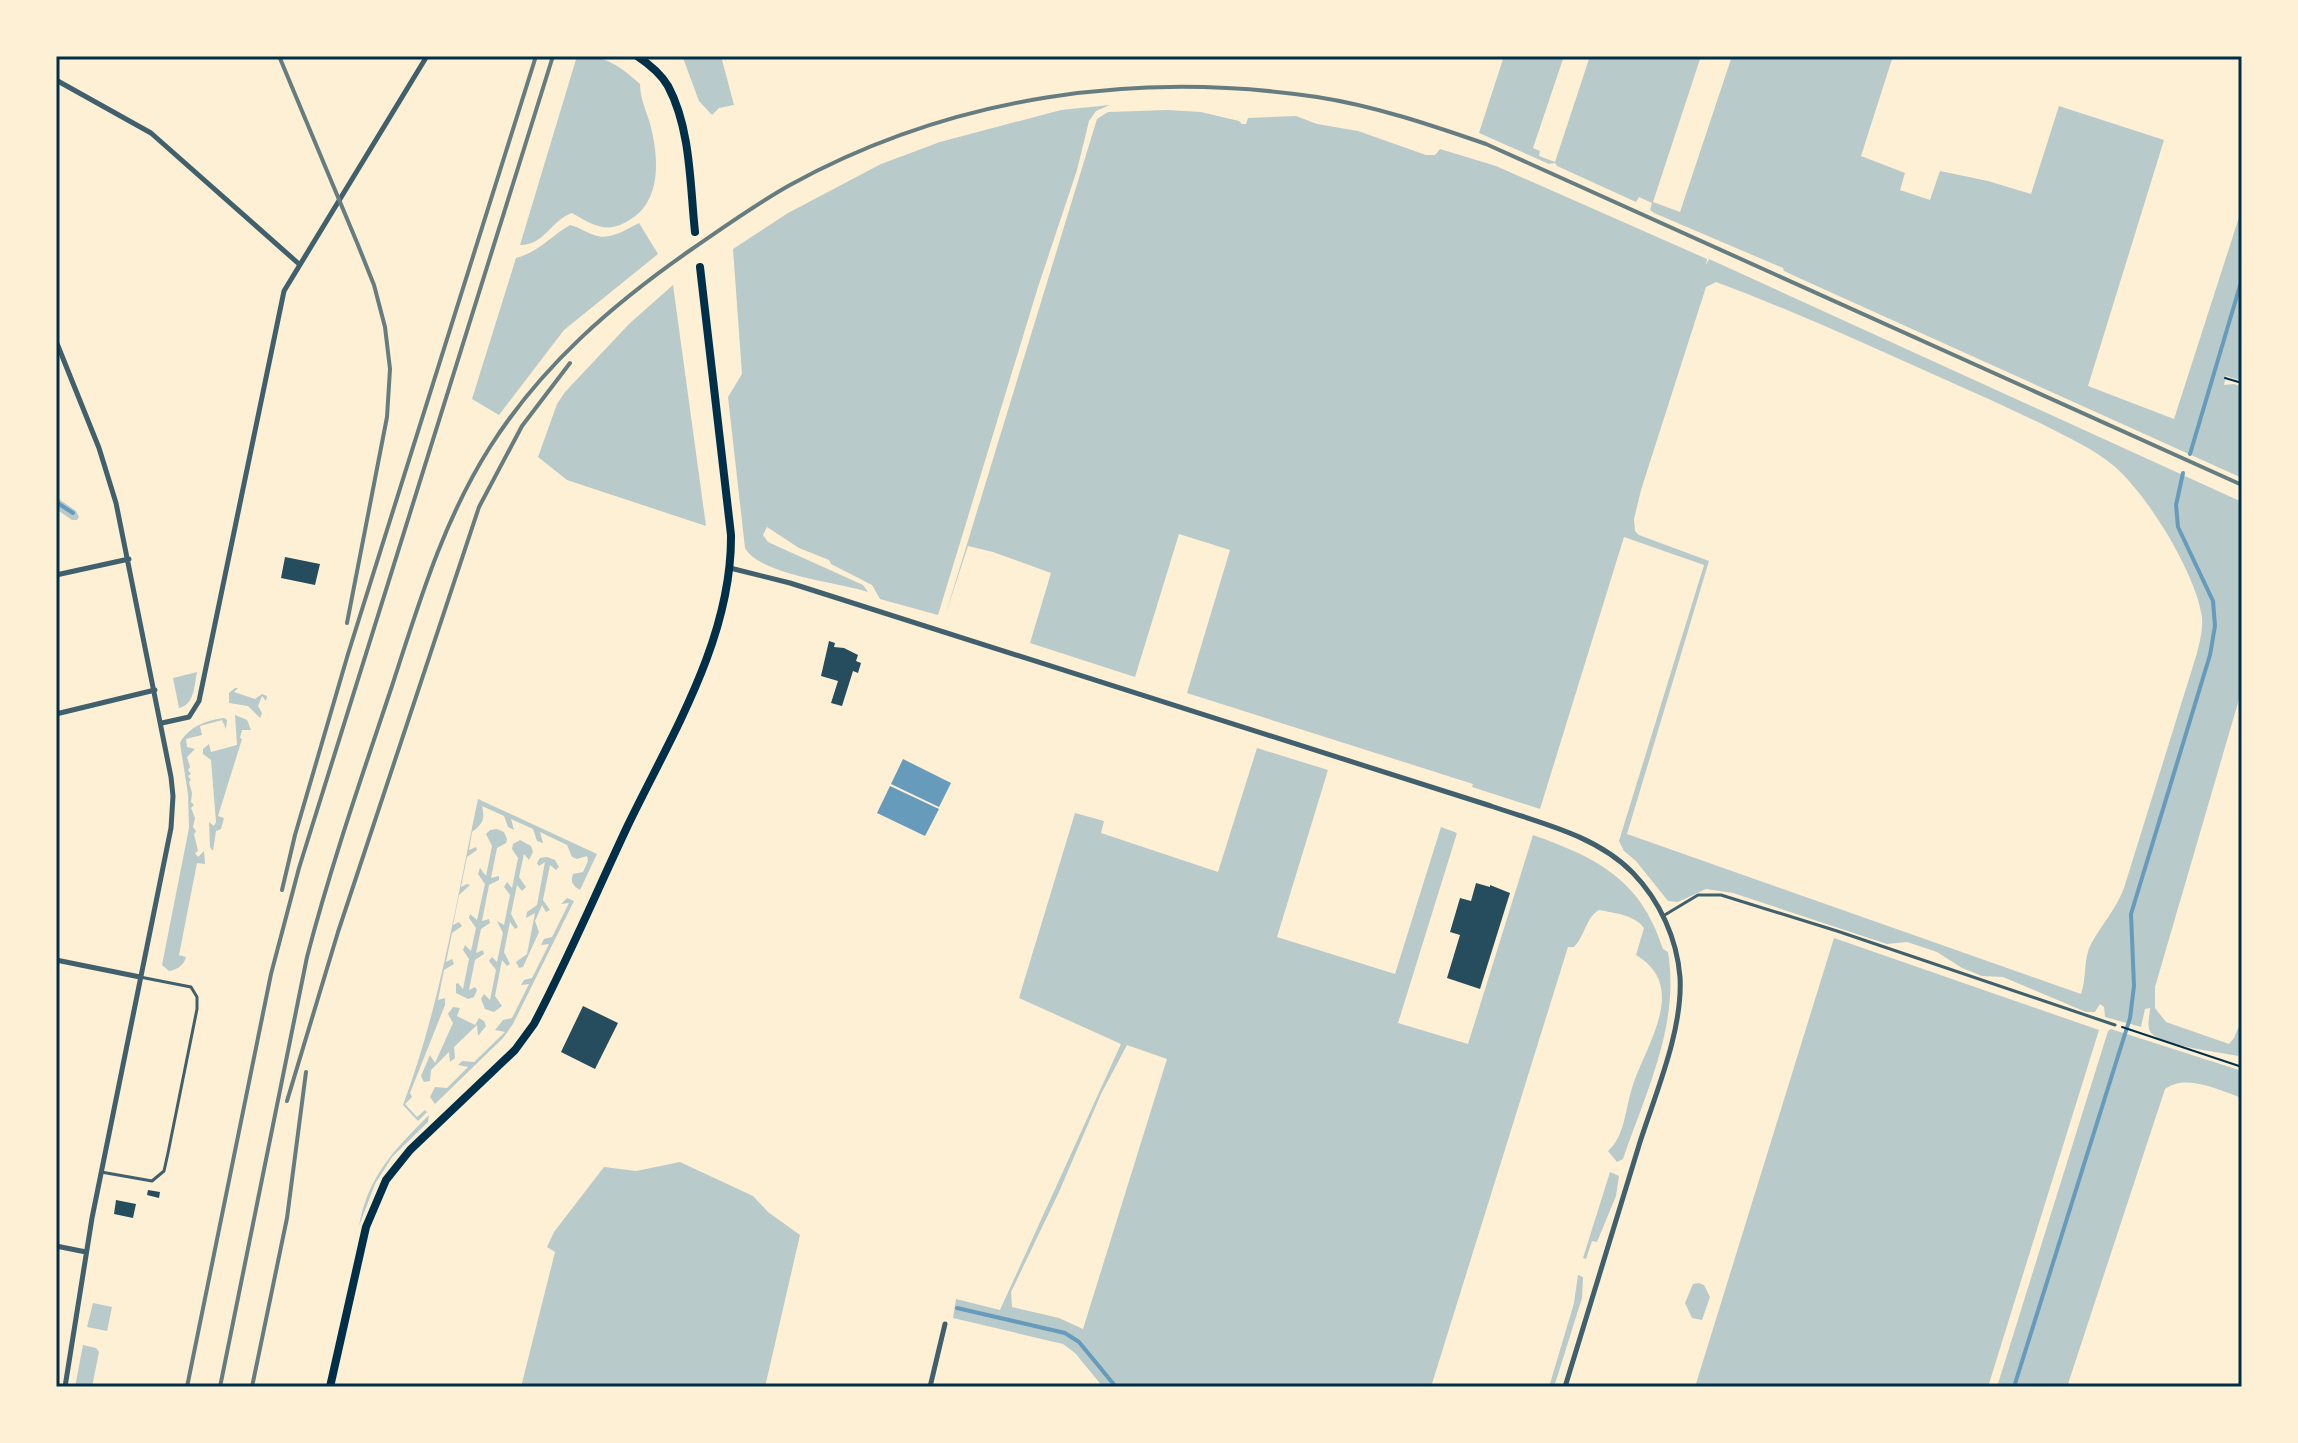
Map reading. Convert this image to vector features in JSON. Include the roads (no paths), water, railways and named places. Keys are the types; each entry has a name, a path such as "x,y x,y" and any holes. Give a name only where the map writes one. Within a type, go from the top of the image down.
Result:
{"main road":[{"path":"643,58 667,84 675,103 684,142 695,232"},
{"path":"330,1387 366,1227 380,1192 402,1159 501,1064 534,1024 689,697 723,608 730,568 731,535 700,267"}],"street":[{"path":"162,723 189,717 197,707 282,301 289,280 427,56"},
{"path":"56,80 151,133 299,264"},
{"path":"56,341 99,448 116,503 173,787 173,810 86,1252 65,1387"},
{"path":"56,575 129,559"},
{"path":"730,568 790,583 1491,806 1571,834 1605,850 1625,866 1650,894 1663,916 1678,961 1680,990 1677,1017 1565,1387"},
{"path":"56,714 155,690"},
{"path":"56,960 140,977"},
{"path":"56,1246 86,1252"},
{"path":"930,1387 945,1324"}],"lane":[{"path":"1663,916 1698,895 1721,895 2115,1025"},
{"path":"101,1172 152,1181 159,1178 166,1163 194,1024 197,997 191,987 140,977"}],"water":[{"path":"903,759 951,783 939,807 891,784"},
{"path":"890,786 939,809 925,836 877,813"}],"waterway":[{"path":"2190,454 2242,279"},
{"path":"2014,1387 2130,1018 2134,986 2131,914 2210,655 2215,626 2213,601 2178,527 2176,505 2183,473"},
{"path":"56,502 73,513"},
{"path":"957,1308 1065,1333 1079,1342 1116,1387"}],"railway":[{"path":"279,56 374,285 385,327 390,369 387,417 347,623"},
{"path":"282,890 348,654 536,56"},
{"path":"187,1387 271,974 299,868 553,56"},
{"path":"220,1387 316,923 422,593 445,533 473,475 532,389 607,314 663,270 752,208 790,185 852,155 915,130 980,111 1046,98 1113,90 1181,87 1249,89 1360,105 1486,144 2242,485"},
{"path":"287,1101 338,932 479,507 522,426 570,363"},
{"path":"252,1387 287,1218 306,1072"}]}
